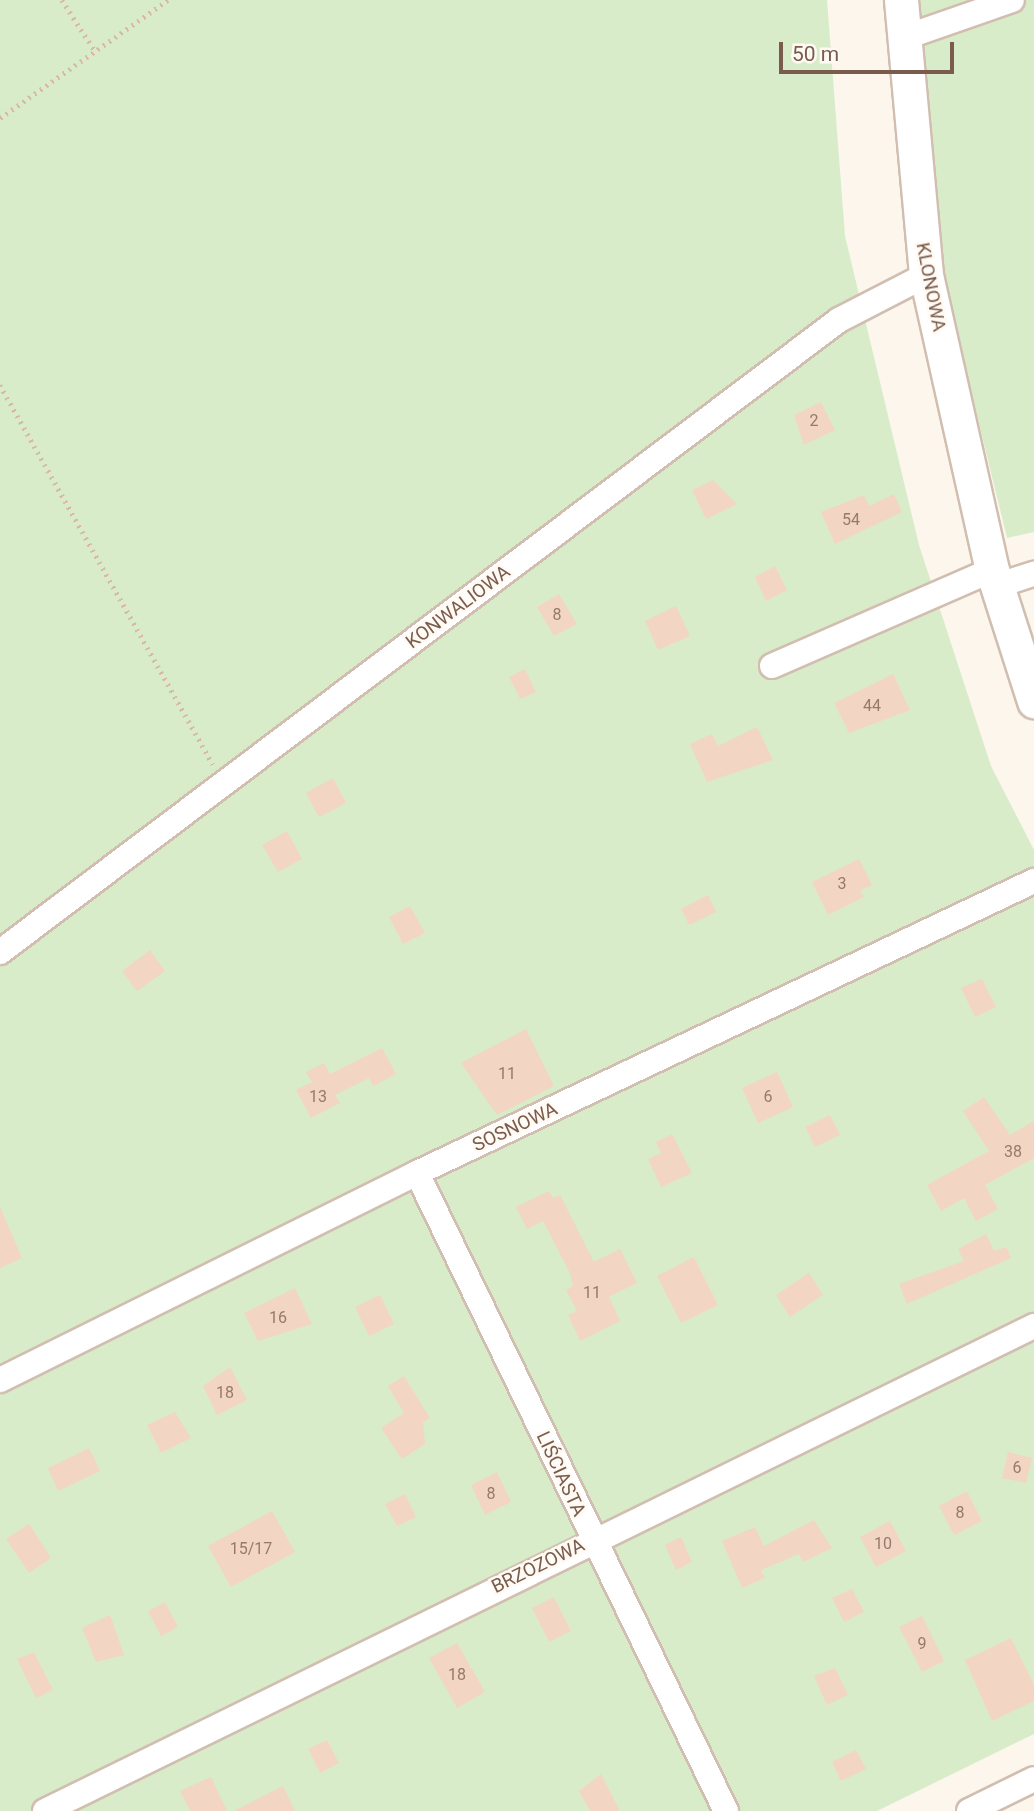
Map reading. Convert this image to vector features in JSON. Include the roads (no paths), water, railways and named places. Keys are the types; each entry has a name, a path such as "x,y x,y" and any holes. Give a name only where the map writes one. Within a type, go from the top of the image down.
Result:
{"street":[{"name":"KLONOWA","path":"901,0 926,275 994,578 1034,701"},
{"path":"906,37 1012,0"},
{"name":"KONWALIOWA","path":"0,952 839,320 926,275"},
{"path":"772,666 994,578 1034,574"},
{"name":"SOSNOWA","path":"0,1380 417,1173 1034,881"},
{"name":"LIŚCIASTA","path":"417,1173 726,1811"},
{"name":"BRZOZOWA","path":"45,1811 592,1539 1034,1326"},
{"path":"969,1811 1034,1779"}]}
